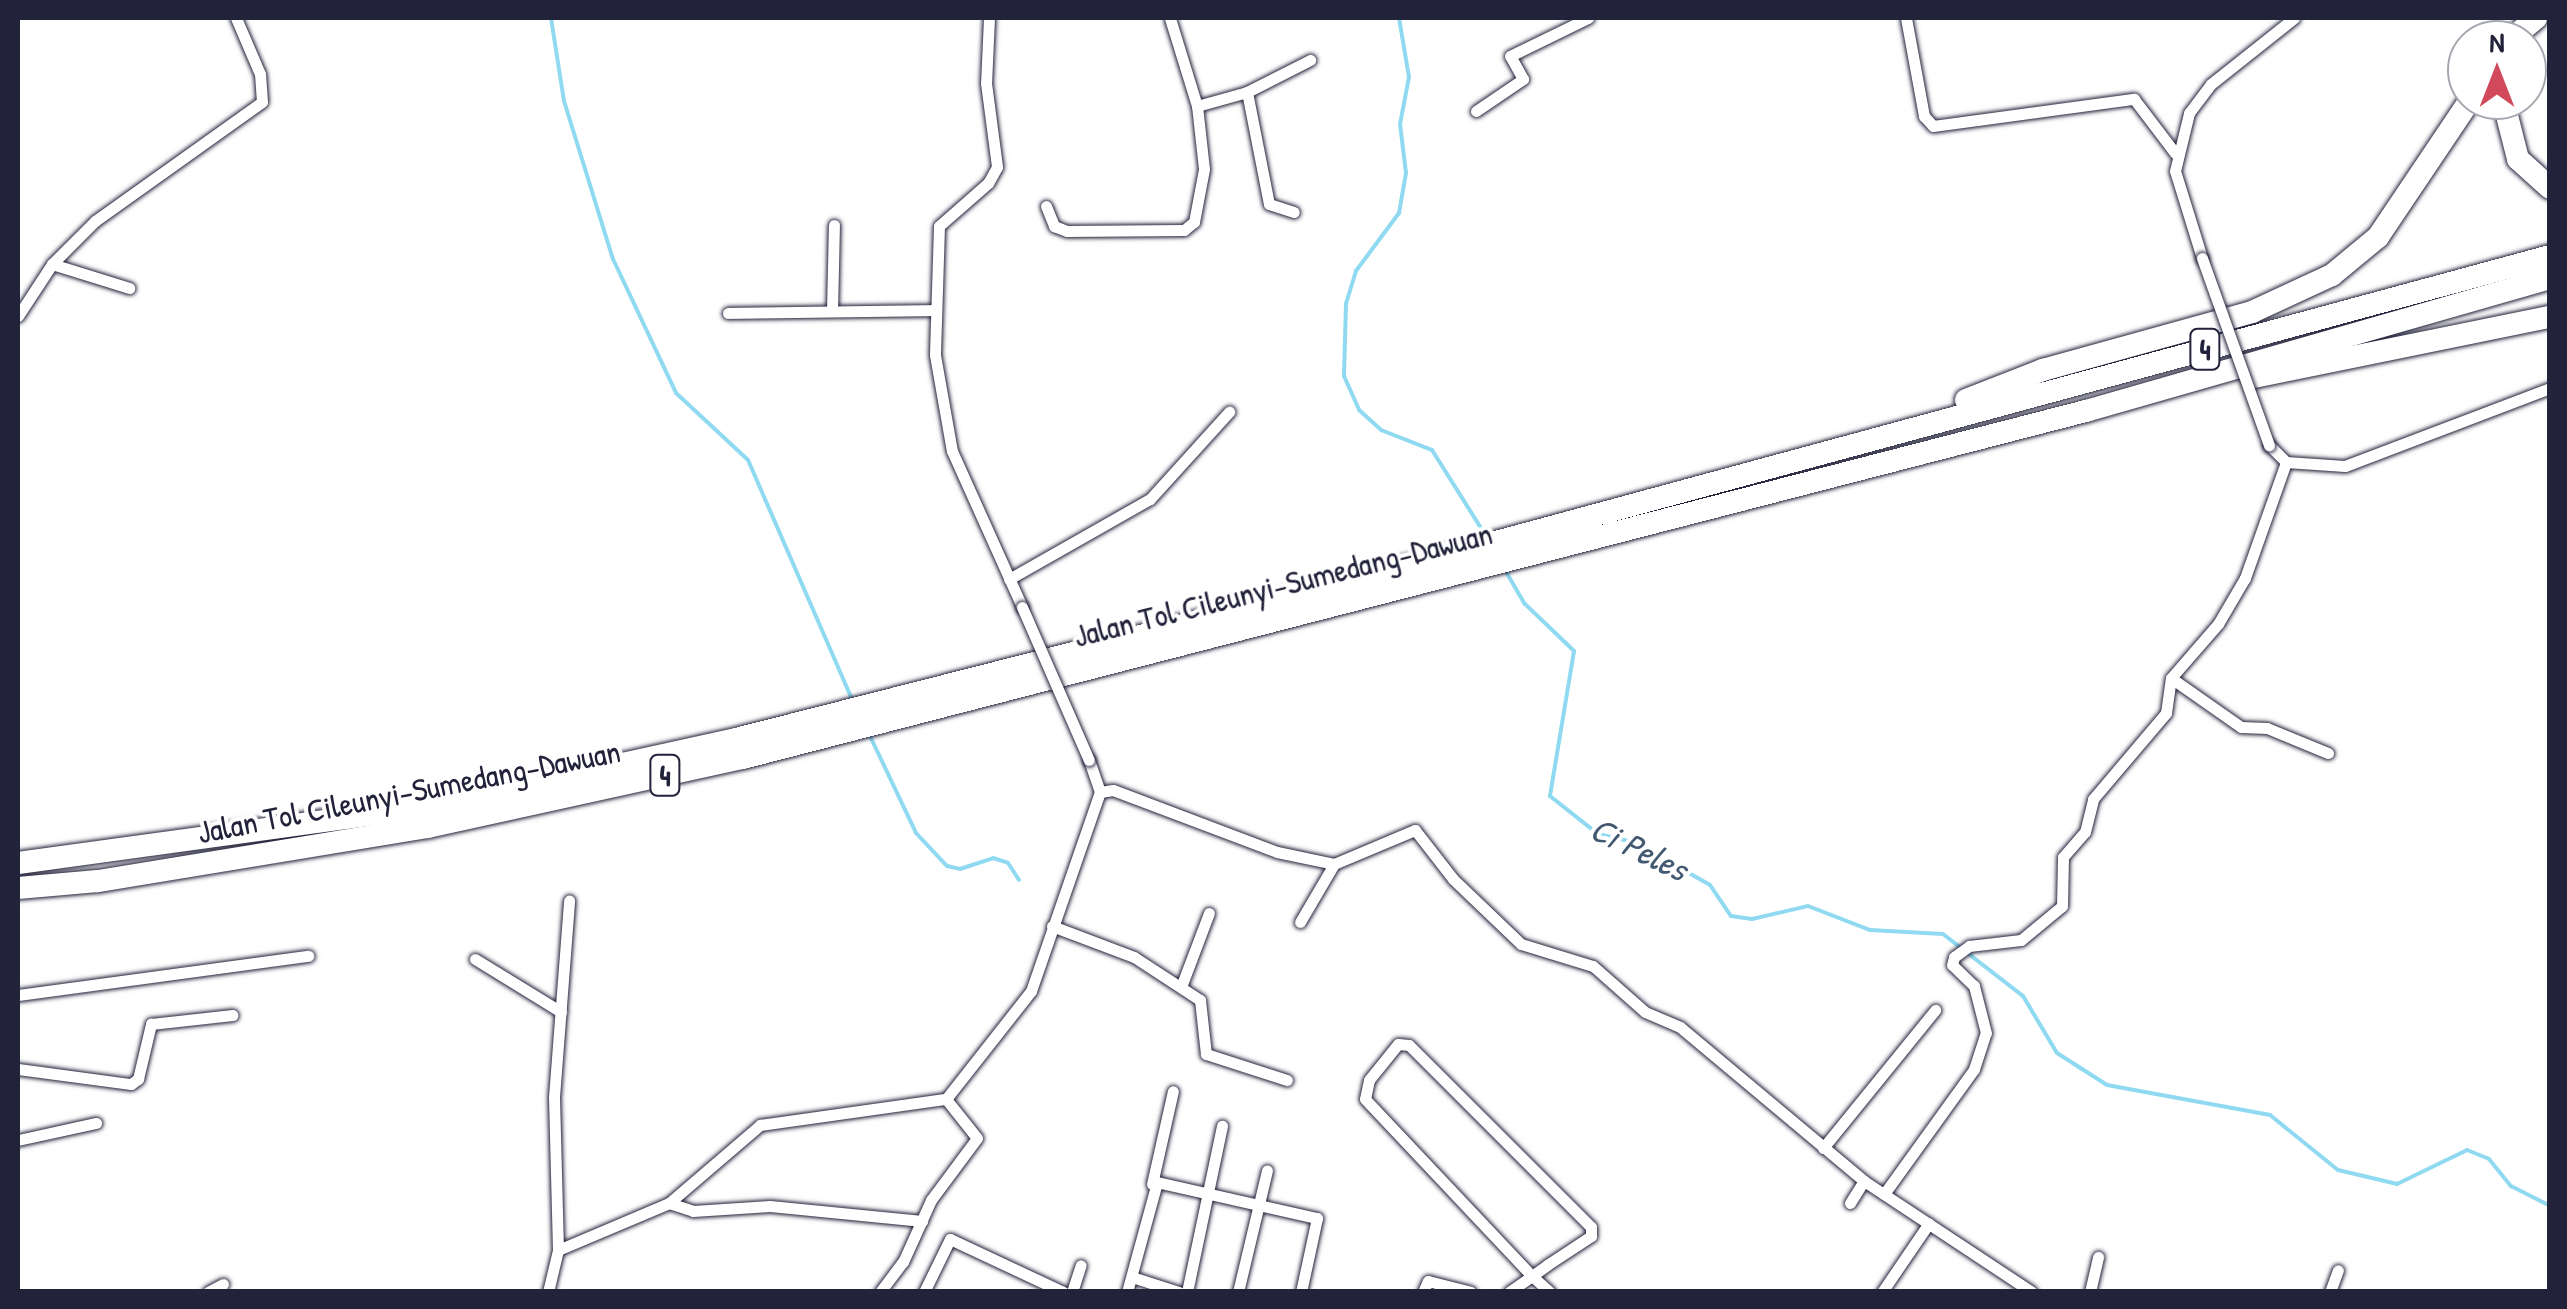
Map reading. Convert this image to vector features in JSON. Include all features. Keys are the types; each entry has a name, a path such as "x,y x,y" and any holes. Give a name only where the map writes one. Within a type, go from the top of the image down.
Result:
{"highway":[{"path":"1861,442 2043,370 2252,312 2332,275 2378,237 2457,120"},
{"path":"2508,120 2518,158 2550,188"},
{"name":"Jalan Tol Cileunyi–Sumedang–Dawuan","path":"18,888 98,881 428,827 743,758 1300,606 1762,468 2550,256"},
{"name":"Jalan Tol Cileunyi–Sumedang–Dawuan","path":"18,864 427,807 736,738 1773,493 2086,412 2550,278"},
{"path":"2086,412 2550,317"}],"street":[{"path":"18,316 52,264 95,221 262,102 260,74 236,18"},
{"path":"558,1250 668,1203 760,1125 946,1098 1019,1011 1100,792 947,436 936,310 938,226 996,173 986,82 988,18"},
{"path":"1046,206 1060,230 1188,229 1204,169 1196,106 1170,18"},
{"path":"1476,111 1523,78 1510,56 1585,18"},
{"path":"1906,18 1924,116 1933,126 2134,99 2175,153"},
{"path":"2294,18 2211,84 2190,112 2175,153 2179,192 2268,444 2286,462 2345,466 2550,388"},
{"path":"1196,106 1248,92 1310,60"},
{"path":"1248,92 1269,204 1294,212"},
{"path":"832,311 834,225"},
{"path":"52,264 130,288"},
{"path":"728,313 936,310"},
{"path":"1009,579 1150,499 1230,412"},
{"path":"1884,1194 1974,1069 1986,1033 1974,986 1952,965 1956,956 1969,946 2012,944 2062,906 2064,857 2085,832 2093,799 2166,713 2171,678 2218,624 2245,578 2286,462"},
{"path":"2171,678 2241,727 2267,728 2328,753"},
{"path":"1100,792 1113,790 1276,852 1334,864 1416,830 1453,879 1521,944 1593,966 1645,1012 1680,1027 1864,1180 2016,1287 2032,1292"},
{"path":"1300,922 1334,864"},
{"path":"548,1292 558,1250 554,1097 569,901"},
{"path":"1181,986 1209,913"},
{"path":"1052,926 1134,957 1181,986 1206,1012 1206,1054 1287,1080"},
{"path":"18,996 308,956"},
{"path":"475,959 561,1012"},
{"path":"1824,1148 1935,1010"},
{"path":"18,1070 131,1084 138,1079 151,1024 233,1015"},
{"path":"1509,1292 1532,1276 1591,1236 1591,1227 1410,1046 1398,1044 1370,1080 1365,1098 1532,1276 1550,1292"},
{"path":"1128,1292 1173,1091"},
{"path":"880,1292 977,1138 946,1098"},
{"path":"18,1140 96,1123"},
{"path":"1132,1276 1183,1292 1222,1126"},
{"path":"1238,1292 1268,1170"},
{"path":"1850,1202 1864,1180"},
{"path":"1152,1184 1318,1220 1301,1292"},
{"path":"668,1203 692,1212 770,1206 922,1221"},
{"path":"1882,1292 1929,1224"},
{"path":"924,1292 950,1239 1063,1292"},
{"path":"2090,1292 2098,1257"},
{"path":"1072,1292 1082,1265"},
{"path":"2330,1292 2338,1270"},
{"path":"1423,1292 1428,1281 1471,1292"},
{"path":"208,1292 223,1284"}],"waterway":[{"path":"551,18 564,101 613,259 676,393 748,460 853,701"},
{"name":"Ci Peles","path":"1399,18 1409,77 1400,124 1406,173 1399,213 1356,271 1346,303 1344,376 1359,410 1381,430 1432,450 1486,536"},
{"name":"Ci Peles","path":"1505,570 1525,604 1574,651 1550,796 1598,834 1634,842 1710,885 1731,916 1752,919 1808,906 1870,930 1943,934 2023,996 2057,1053 2107,1085 2270,1115 2338,1170 2397,1184 2467,1150 2489,1159 2511,1186 2550,1206"},
{"path":"870,736 916,833 947,866 960,869 993,858 1008,863 1019,880"}]}
